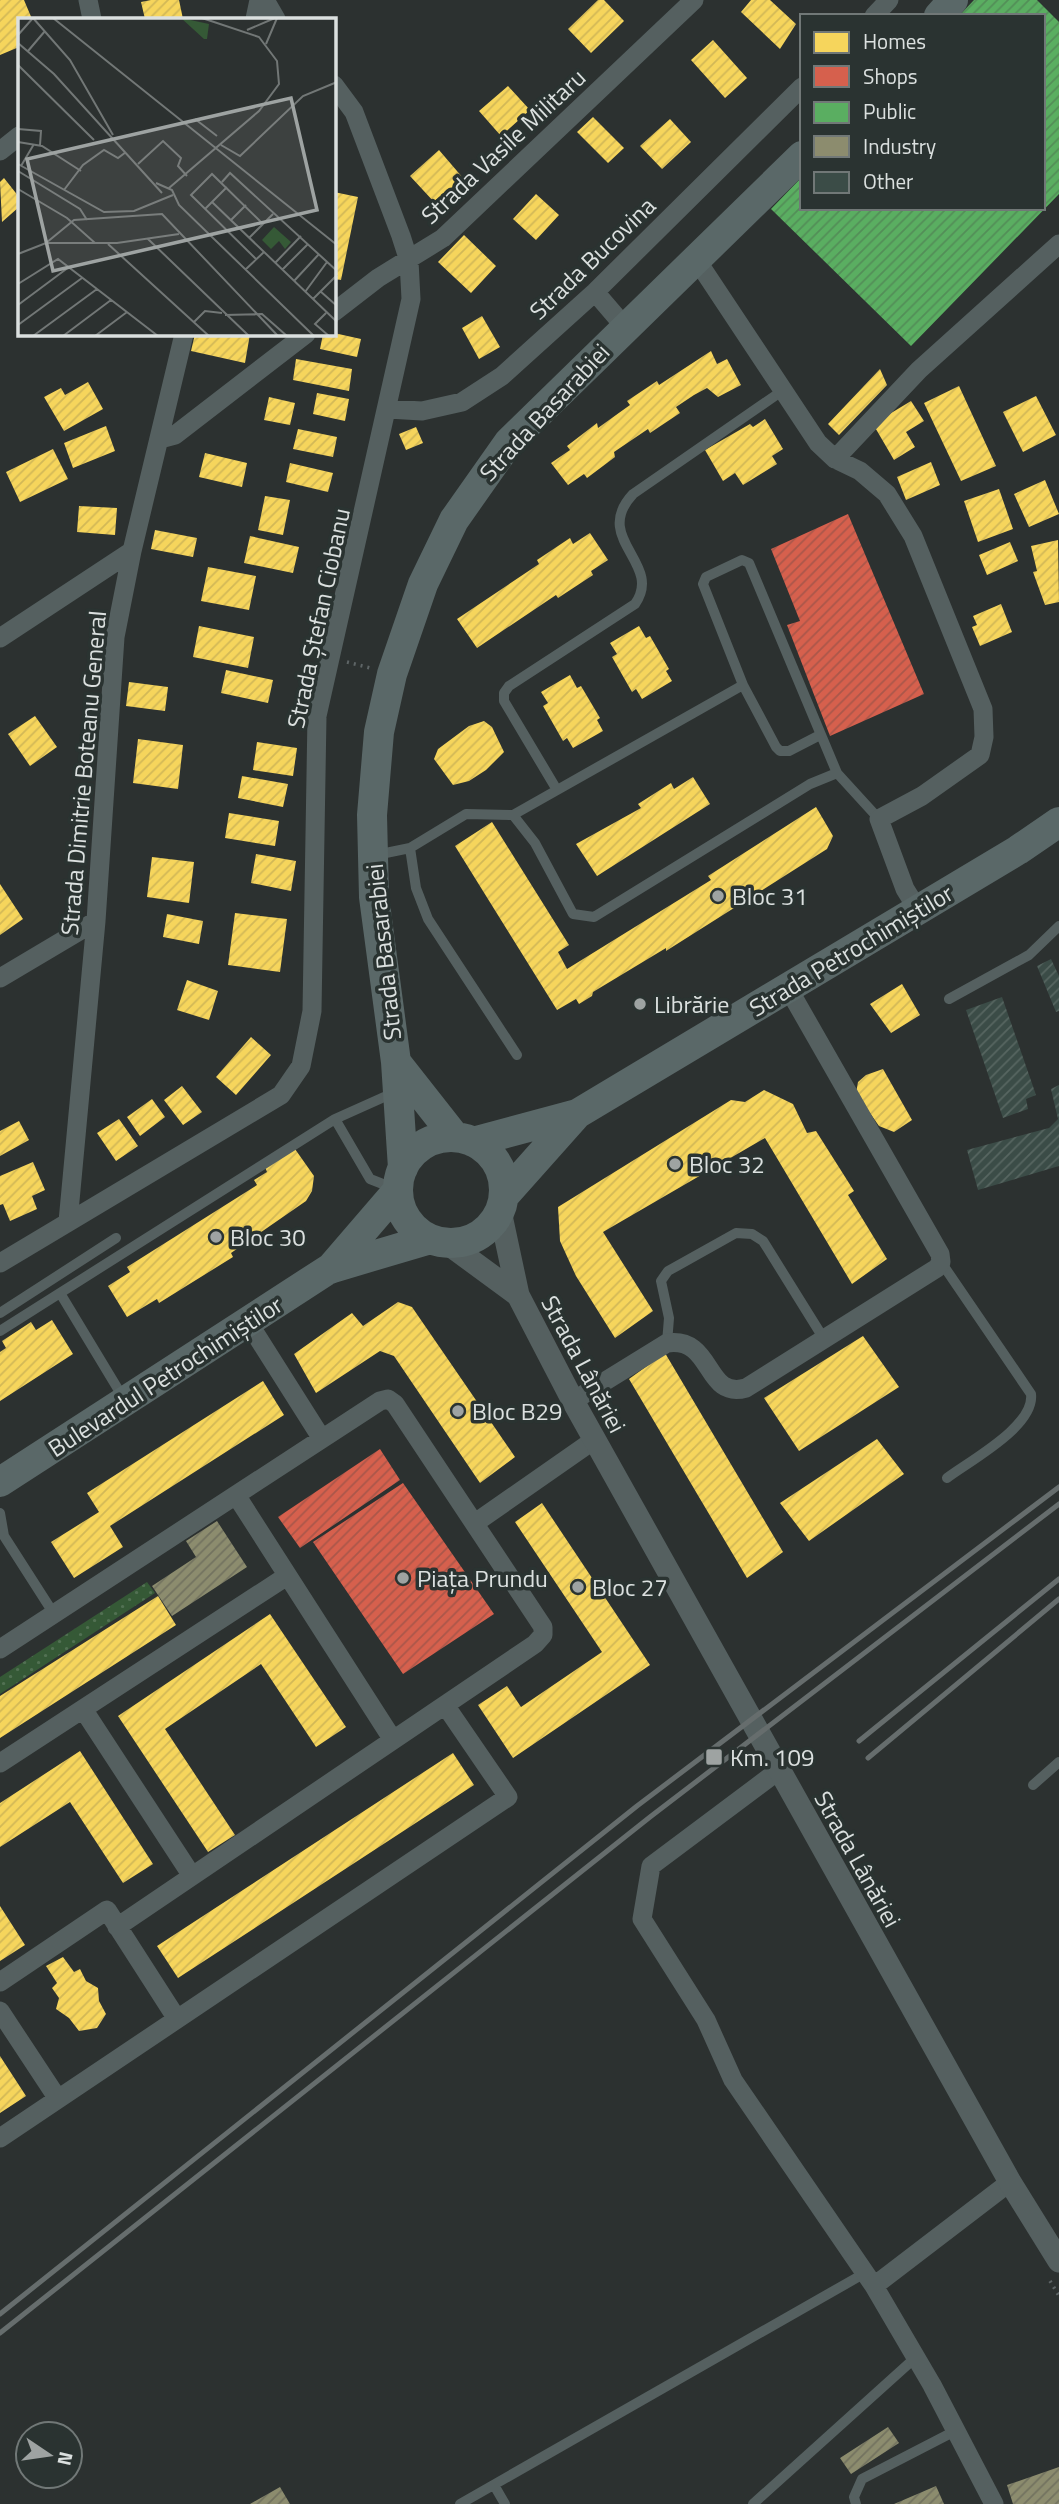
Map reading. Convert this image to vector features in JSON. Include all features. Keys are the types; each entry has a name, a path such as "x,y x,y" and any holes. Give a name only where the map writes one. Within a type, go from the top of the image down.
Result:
{"main road":[{"path":"941,14 953,0"},
{"name":"Strada Basarabiei","path":"401,1179 397,1077 374,897 372,856 379,732 392,674 423,584 454,520 509,442 800,158"},
{"path":"1018,850 1059,822"},
{"path":"1018,850 1059,835"},
{"name":"Strada Petrochimiștilor","path":"464,1139 577,1114 1018,850"},
{"name":"Strada Basarabiei","path":"397,1077 464,1139"},
{"name":"Strada Petrochimiștilor","path":"502,1204 577,1114"},
{"path":"464,1139 487,1151 497,1164 503,1179 502,1204 478,1236 463,1242 438,1241 407,1219 401,1179 424,1144 464,1139"},
{"name":"Bulevardul Petrochimiștilor","path":"330,1269 401,1179"},
{"name":"Bulevardul Petrochimiștilor","path":"0,1482 330,1269 438,1241"}],"street":[{"path":"88,0 92,18"},
{"path":"255,18 259,0"},
{"path":"265,0 275,18"},
{"name":"Strada Vasile Militaru","path":"336,310 378,278 443,238 694,0"},
{"path":"876,14 889,0"},
{"name":"Strada Ștefan Ciobanu","path":"0,1263 281,1095 301,1066 312,1011 317,716 411,299 409,261 354,112 336,88"},
{"name":"Strada Bucovina","path":"388,409 422,411 462,402 502,376 595,292 800,89"},
{"path":"1,148 18,137"},
{"path":"835,459 912,377 1059,244"},
{"path":"696,258 818,443 835,459 860,471 887,494 913,536 983,709 984,737 980,754 922,796 879,820 905,889 918,910"},
{"path":"595,292 625,327"},
{"name":"Strada Dimitrie Boteanu General","path":"68,1222 96,921 116,636 132,551 184,336"},
{"path":"160,439 175,435 303,336"},
{"path":"0,638 132,551"},
{"path":"0,978 96,921"},
{"path":"573,1401 667,1343 682,1341 692,1345 723,1387 736,1391 746,1388 937,1268 941,1262 940,1254 788,988"},
{"path":"502,1204 518,1295"},
{"path":"438,1241 518,1295"},
{"name":"Strada Lânăriei","path":"518,1295 594,1440 778,1770 1010,2182 1059,2261"},
{"path":"247,1322 322,1439"},
{"path":"0,1650 380,1401 388,1399 395,1404 543,1626 543,1635 535,1644 117,1927"},
{"path":"475,1523 594,1440"},
{"path":"236,1495 393,1740"},
{"path":"0,1763 287,1576"},
{"path":"0,2138 509,1797 445,1705"},
{"path":"83,1709 192,1876"},
{"path":"778,1770 651,1866 642,1919 706,2020 733,2080 870,2280 956,2431 993,2504"},
{"path":"0,1982 107,1910 177,2019"},
{"path":"0,2011 58,2099"},
{"path":"870,2280 1010,2182"}],"lane":[{"path":"557,790 505,701 504,693 509,686 635,604 642,595 643,583 617,523 621,507 633,494 782,391"},
{"path":"820,735 789,751 780,751 743,685 703,584 706,577 742,560 749,563 837,773 879,820"},
{"path":"372,856 410,848 466,814 513,816 743,685"},
{"path":"513,816 535,843 573,914 594,918 810,784 837,773"},
{"path":"410,848 416,888 428,919 517,1055"},
{"path":"949,999 1029,955 1059,926"},
{"path":"0,1331 397,1077"},
{"path":"335,1119 370,1179 401,1179"},
{"path":"667,1343 669,1318 662,1298 661,1281 668,1271 736,1233 752,1234 763,1241 824,1339"},
{"path":"0,1312 116,1238"},
{"path":"941,1262 1031,1394 1033,1404 1028,1415 1013,1430 947,1478"},
{"path":"60,1293 125,1402"},
{"path":"0,1513 4,1536 54,1614"},
{"path":"1033,1786 1059,1762"},
{"path":"460,2504 870,2280"},
{"path":"753,2504 915,2358"},
{"path":"856,2504 854,2497 862,2479 956,2431"},
{"path":"494,2485 505,2504"}],"path":[{"path":"342,661 382,671"}],"green space":[{"path":"147,1582 155,1593 0,1694 0,1677"}],"building: Homes":[{"path":"0,0 24,0 32,18 18,18 18,47 0,55"},
{"path":"179,0 183,18 145,18 141,2"},
{"path":"598,0 604,0 624,21 591,53 568,29"},
{"path":"751,0 770,0 796,24 780,49 741,12"},
{"path":"713,40 747,78 725,98 691,60"},
{"path":"508,86 530,110 501,136 479,111"},
{"path":"593,117 624,148 608,163 577,132"},
{"path":"670,119 691,142 662,169 640,146"},
{"path":"439,150 463,178 435,203 410,176"},
{"path":"4,178 18,196 18,208 2,222 0,182"},
{"path":"336,192 358,197 341,280 336,279"},
{"path":"536,194 559,215 536,240 513,219"},
{"path":"464,235 496,266 471,293 438,262"},
{"path":"482,316 500,347 479,359 462,328"},
{"path":"336,333 361,339 357,357 320,349 323,336 336,336"},
{"path":"195,336 250,336 245,363 191,351"},
{"path":"711,351 717,364 727,359 741,385 718,397 707,388 694,395 676,407 680,413 650,433 648,429 614,452 615,457 587,478 584,474 568,485 551,463 570,450 567,446 597,423 598,428 630,405 627,401 657,381 659,385"},
{"path":"296,359 352,369 349,391 293,380"},
{"path":"880,369 887,385 839,435 828,424"},
{"path":"88,382 103,409 64,431 44,397 61,388 65,395"},
{"path":"959,386 996,466 961,481 924,403"},
{"path":"317,393 349,399 345,421 313,414"},
{"path":"1036,396 1056,435 1023,452 1003,412"},
{"path":"269,397 295,403 290,425 264,420"},
{"path":"911,401 924,421 906,432 915,447 894,460 873,424"},
{"path":"765,419 783,449 772,456 777,464 743,485 735,473 723,481 705,450 750,424 753,427"},
{"path":"106,426 115,451 73,468 64,443"},
{"path":"416,427 423,443 406,450 399,434"},
{"path":"298,429 337,437 333,457 293,449"},
{"path":"53,449 68,479 20,502 6,472"},
{"path":"205,453 247,463 242,487 199,477"},
{"path":"931,462 940,485 906,500 897,477"},
{"path":"290,463 333,473 328,492 286,482"},
{"path":"1045,480 1059,514 1029,527 1014,494"},
{"path":"999,489 1013,529 978,542 964,501"},
{"path":"265,496 290,500 283,535 258,530"},
{"path":"79,506 117,508 115,535 77,532"},
{"path":"155,530 197,538 193,557 151,549"},
{"path":"590,533 608,560 591,571 593,575 558,598 556,595 477,648 457,619 539,564 537,560 570,538 573,544"},
{"path":"250,536 299,547 293,573 244,563"},
{"path":"1058,540 1059,602 1045,605 1033,572 1037,571 1031,546"},
{"path":"1010,542 1018,561 987,575 979,555"},
{"path":"208,567 256,576 249,610 201,601"},
{"path":"1001,604 1012,632 980,646 972,627 977,625 973,616"},
{"path":"199,626 254,637 248,668 193,657"},
{"path":"639,626 646,638 650,636 669,669 666,671 672,681 642,699 636,689 632,692 612,657 617,654 610,643"},
{"path":"226,670 273,680 268,703 221,693"},
{"path":"570,675 577,688 581,686 600,718 597,720 603,731 573,748 567,738 563,741 543,706 548,703 541,692"},
{"path":"129,682 168,687 165,711 126,706"},
{"path":"35,716 57,747 30,766 8,734"},
{"path":"484,721 492,727 504,752 486,770 469,781 453,785 434,759 438,749 469,726"},
{"path":"138,739 183,745 178,789 133,783"},
{"path":"257,742 297,748 293,776 253,770"},
{"path":"242,776 288,784 283,807 238,798"},
{"path":"693,777 710,804 597,876 576,844 641,808 638,804 671,783 674,789"},
{"name":"Bloc 31","path":"816,807 833,836 827,849 666,951 666,948 593,992 592,996 579,1004 576,999 557,1010 455,846 492,822 569,945 558,952 567,969 711,880 708,876"},
{"path":"229,813 279,821 275,846 225,838"},
{"path":"256,854 296,861 291,891 251,883"},
{"path":"152,857 194,862 189,903 147,897"},
{"path":"0,884 23,919 0,935"},
{"path":"235,913 287,919 280,972 228,965"},
{"path":"167,914 203,921 199,944 163,937"},
{"path":"187,980 218,991 209,1020 177,1010"},
{"path":"902,984 920,1015 891,1033 870,1004"},
{"path":"251,1037 271,1055 236,1095 216,1077"},
{"path":"883,1069 912,1120 894,1132 879,1126 856,1093 858,1082 866,1075"},
{"path":"182,1086 202,1112 183,1125 164,1100"},
{"name":"Bloc 32","path":"764,1090 793,1104 807,1133 816,1131 854,1191 848,1195 887,1259 852,1284 765,1138 603,1232 653,1311 615,1338 576,1276 560,1241 558,1207 731,1100 745,1102"},
{"path":"152,1099 165,1117 140,1136 127,1117"},
{"path":"119,1119 138,1146 116,1161 97,1133"},
{"path":"19,1121 29,1140 0,1156 0,1131"},
{"name":"Bloc 30","path":"295,1149 314,1176 312,1191 306,1201 231,1253 233,1257 159,1303 157,1299 127,1317 108,1286 130,1272 127,1267 257,1185 254,1180 267,1172 265,1167"},
{"path":"33,1162 45,1190 32,1196 37,1209 10,1221 3,1204 0,1205 0,1176"},
{"name":"Bloc B29","path":"398,1302 412,1307 515,1457 480,1483 394,1356 380,1351 316,1393 294,1354 352,1313 363,1326"},
{"path":"52,1320 73,1354 0,1401 0,1352 6,1348 2,1341 31,1322 36,1330"},
{"path":"863,1336 899,1387 799,1451 764,1398"},
{"path":"665,1353 783,1552 747,1578 629,1379"},
{"path":"263,1381 284,1415 110,1526 123,1547 74,1578 51,1542 99,1512 87,1493"},
{"path":"877,1439 904,1474 809,1541 780,1503"},
{"name":"Bloc 27","path":"542,1503 650,1665 513,1758 478,1705 507,1686 521,1707 602,1652 515,1522"},
{"path":"158,1596 176,1625 0,1738 0,1696"},
{"path":"270,1614 346,1727 316,1747 261,1664 165,1729 235,1835 208,1852 118,1716"},
{"path":"80,1751 153,1864 123,1883 70,1802 0,1847 0,1803"},
{"path":"453,1753 474,1785 178,1978 157,1946"},
{"path":"0,1906 25,1945 0,1961"},
{"path":"63,1957 74,1972 80,1969 86,1981 98,1988 99,2001 106,2014 97,2028 79,2031 69,2018 56,2009 59,1998 52,1988 57,1983 46,1966"},
{"path":"0,2056 26,2096 0,2113"}],"building: Shops":[{"path":"848,514 924,694 830,736 787,625 800,621 771,549"},
{"path":"380,1449 400,1480 300,1548 278,1517"},
{"name":"Piața Prundu","path":"403,1483 494,1614 403,1674 313,1542"}],"building: Public":[{"path":"974,0 1037,0 1059,22 1059,194 1045,208 1045,14 961,14"},
{"path":"800,179 800,210 1043,210 911,346 771,209"}],"building: Industry":[{"path":"217,1521 247,1567 172,1616 152,1586 196,1557 186,1541"},
{"path":"888,2427 899,2443 851,2474 840,2458"},
{"path":"1059,2467 1059,2504 1013,2504 1007,2485"},
{"path":"936,2486 944,2504 894,2504"},
{"path":"280,2487 290,2504 250,2504"}],"building: Other":[{"path":"1051,959 1059,976 1059,1011 1056,1012 1037,966"},
{"path":"1002,997 1036,1095 1026,1099 1028,1109 1003,1118 966,1010"},
{"path":"1059,1085 1059,1166 978,1190 967,1150 1049,1128 1058,1119 1051,1089"}],"railway":[{"path":"0,2314 637,1806 1059,1487"},
{"path":"0,2333 650,1817 1059,1504"},
{"path":"859,1741 1059,1579"},
{"path":"868,1758 1059,1599"}],"place":[{"name":"Bloc 31","path":"718,896"},
{"name":"Librărie","path":"640,1004"},
{"name":"Bloc 32","path":"675,1164"},
{"name":"Bloc 30","path":"216,1237"},
{"name":"Bloc B29","path":"458,1411"},
{"name":"Piața Prundu","path":"403,1578"},
{"name":"Bloc 27","path":"578,1587"},
{"name":"Km. 109","path":"714,1757"}]}
